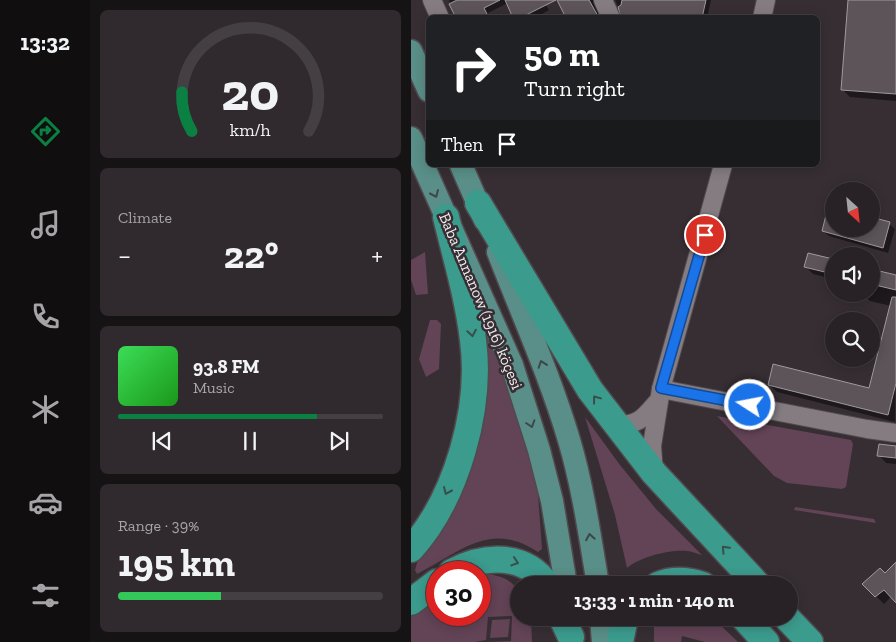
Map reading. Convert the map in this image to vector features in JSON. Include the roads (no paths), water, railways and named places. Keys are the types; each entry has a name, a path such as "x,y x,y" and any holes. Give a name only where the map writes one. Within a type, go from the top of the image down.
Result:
{"highway":[{"path":"478,203 585,383 616,426 654,473 750,576"},
{"path":"411,550 432,520 453,478 465,440 473,399 474,351 468,304 446,217"},
{"path":"479,561 506,559 527,566 539,576"},
{"path":"411,602 426,590"},
{"path":"620,642 623,626"},
{"path":"751,626 766,642"},
{"path":"795,626 810,642"}],"main road":[{"path":"411,52 426,84"},
{"name":"Baba Annanow (1916) köçesi","path":"411,138 515,374 541,458 564,576"},
{"name":"Baba Annanow (1916) köçesi","path":"462,167 538,353 569,440 582,494 596,576"},
{"path":"602,626 603,642"}],"street":[{"path":"432,0 439,15"},
{"path":"603,0 610,15"},
{"path":"763,15 766,0"},
{"path":"654,473 652,446 658,417 660,394 722,167"},
{"path":"616,426 639,421 660,394"},
{"path":"660,394 896,433"}]}
